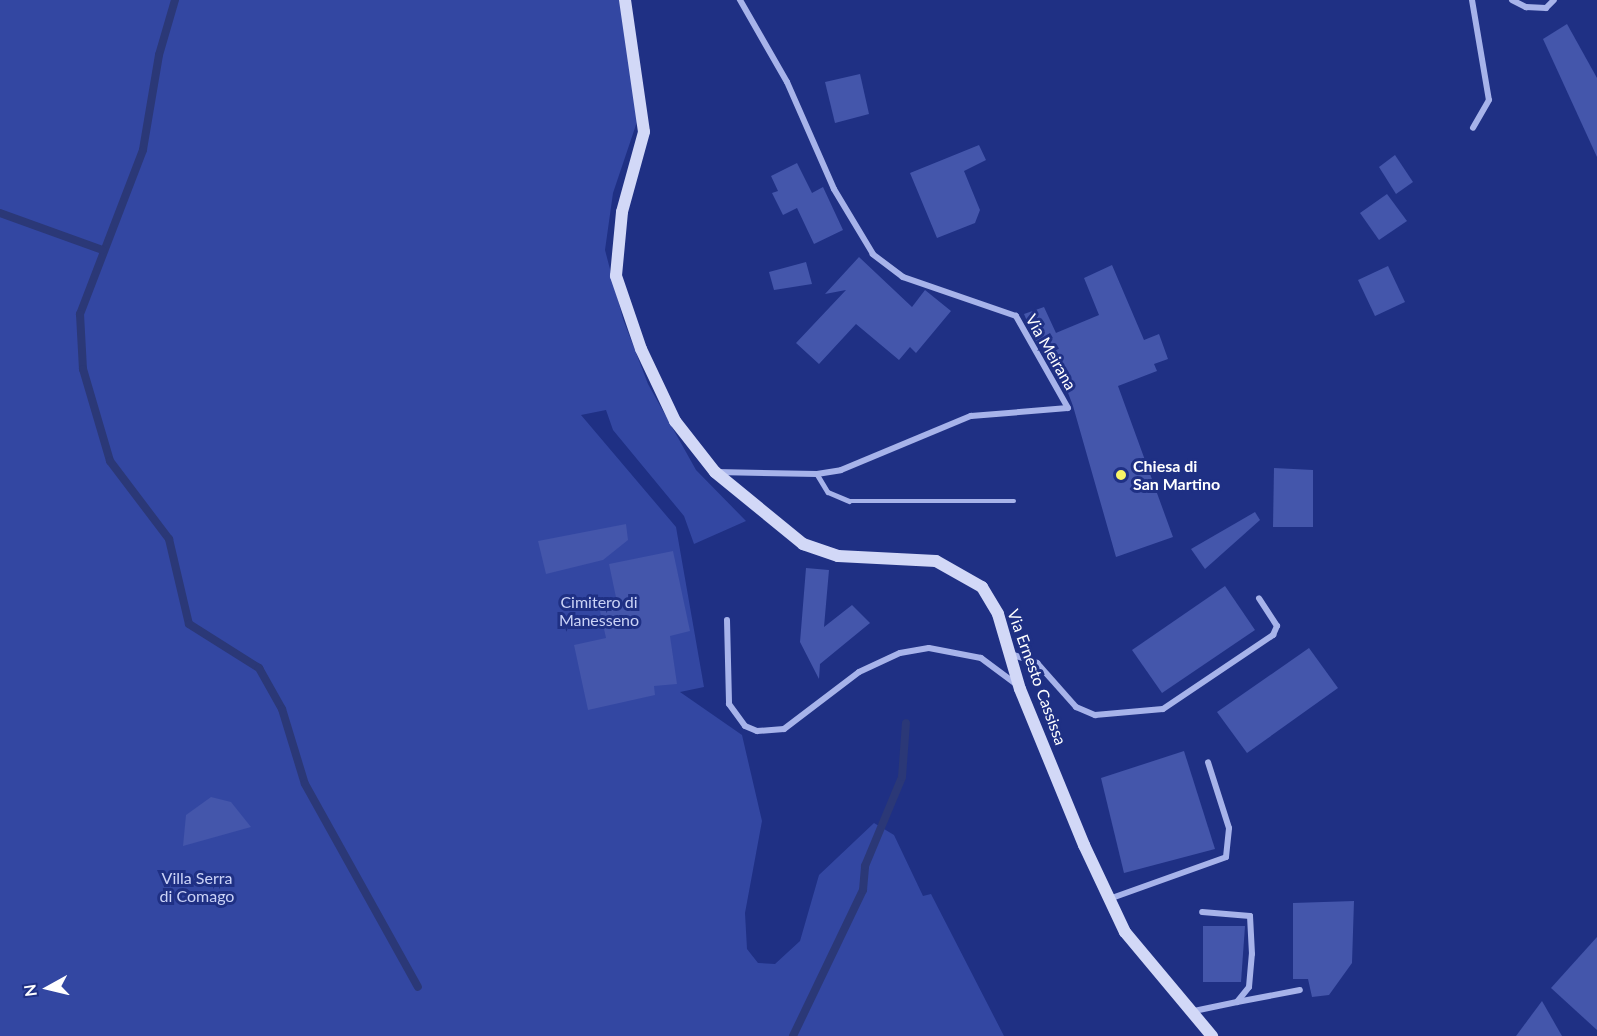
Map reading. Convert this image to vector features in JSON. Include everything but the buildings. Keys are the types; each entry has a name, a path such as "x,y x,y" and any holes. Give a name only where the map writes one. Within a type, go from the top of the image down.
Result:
{"street":[{"name":"Via Ernesto Cassissa","path":"625,0 644,132 622,212 616,276 641,349 675,421 715,472 820,553 912,557 958,570 982,587 998,614 1020,689 1108,899 1125,932 1194,1011 1212,1036"},
{"name":"Via Meirana","path":"715,472 817,474 841,470 971,416 1068,408 1016,315 903,277 873,254 834,189 787,82 740,0"},
{"path":"1472,0 1489,100 1473,128"},
{"path":"1512,0 1526,7 1546,8 1554,0"},
{"path":"1011,654 1037,663 1076,707 1095,715 1163,709 1273,635 1277,626 1259,598"},
{"path":"727,620 729,704 745,726 757,731 784,729 859,672 900,653 929,648 981,658 1020,689"},
{"path":"1108,899 1226,857 1229,828 1208,762"},
{"path":"1202,912 1244,913 1253,924 1249,987 1237,1002"},
{"path":"1194,1011 1300,990"}],"lane":[{"path":"817,474 828,492 849,501 1014,501"}],"green space":[{"path":"0,0 622,0 644,101 613,193 605,250 623,319 648,384 696,470 746,521 694,544 684,516 613,430 606,410 581,415 676,527 704,687 680,692 742,735 762,821 745,913 747,949 758,963 775,964 800,941 819,875 874,823 894,835 923,896 931,894 1004,1036 0,1036"}],"waterway":[{"path":"175,0 159,55 143,150 80,314 83,369 110,461 169,539 189,624 259,668 282,709 305,784 418,987"},
{"path":"0,213 103,250"},
{"path":"793,1036 863,890 865,866 902,777 906,723"}],"place":[{"name":"Chiesa di San Martino","path":"1121,475"}],"park label":[{"name":"Cimitero di Manesseno","path":"599,611"},
{"name":"Villa Serra di Comago","path":"197,887"}]}
